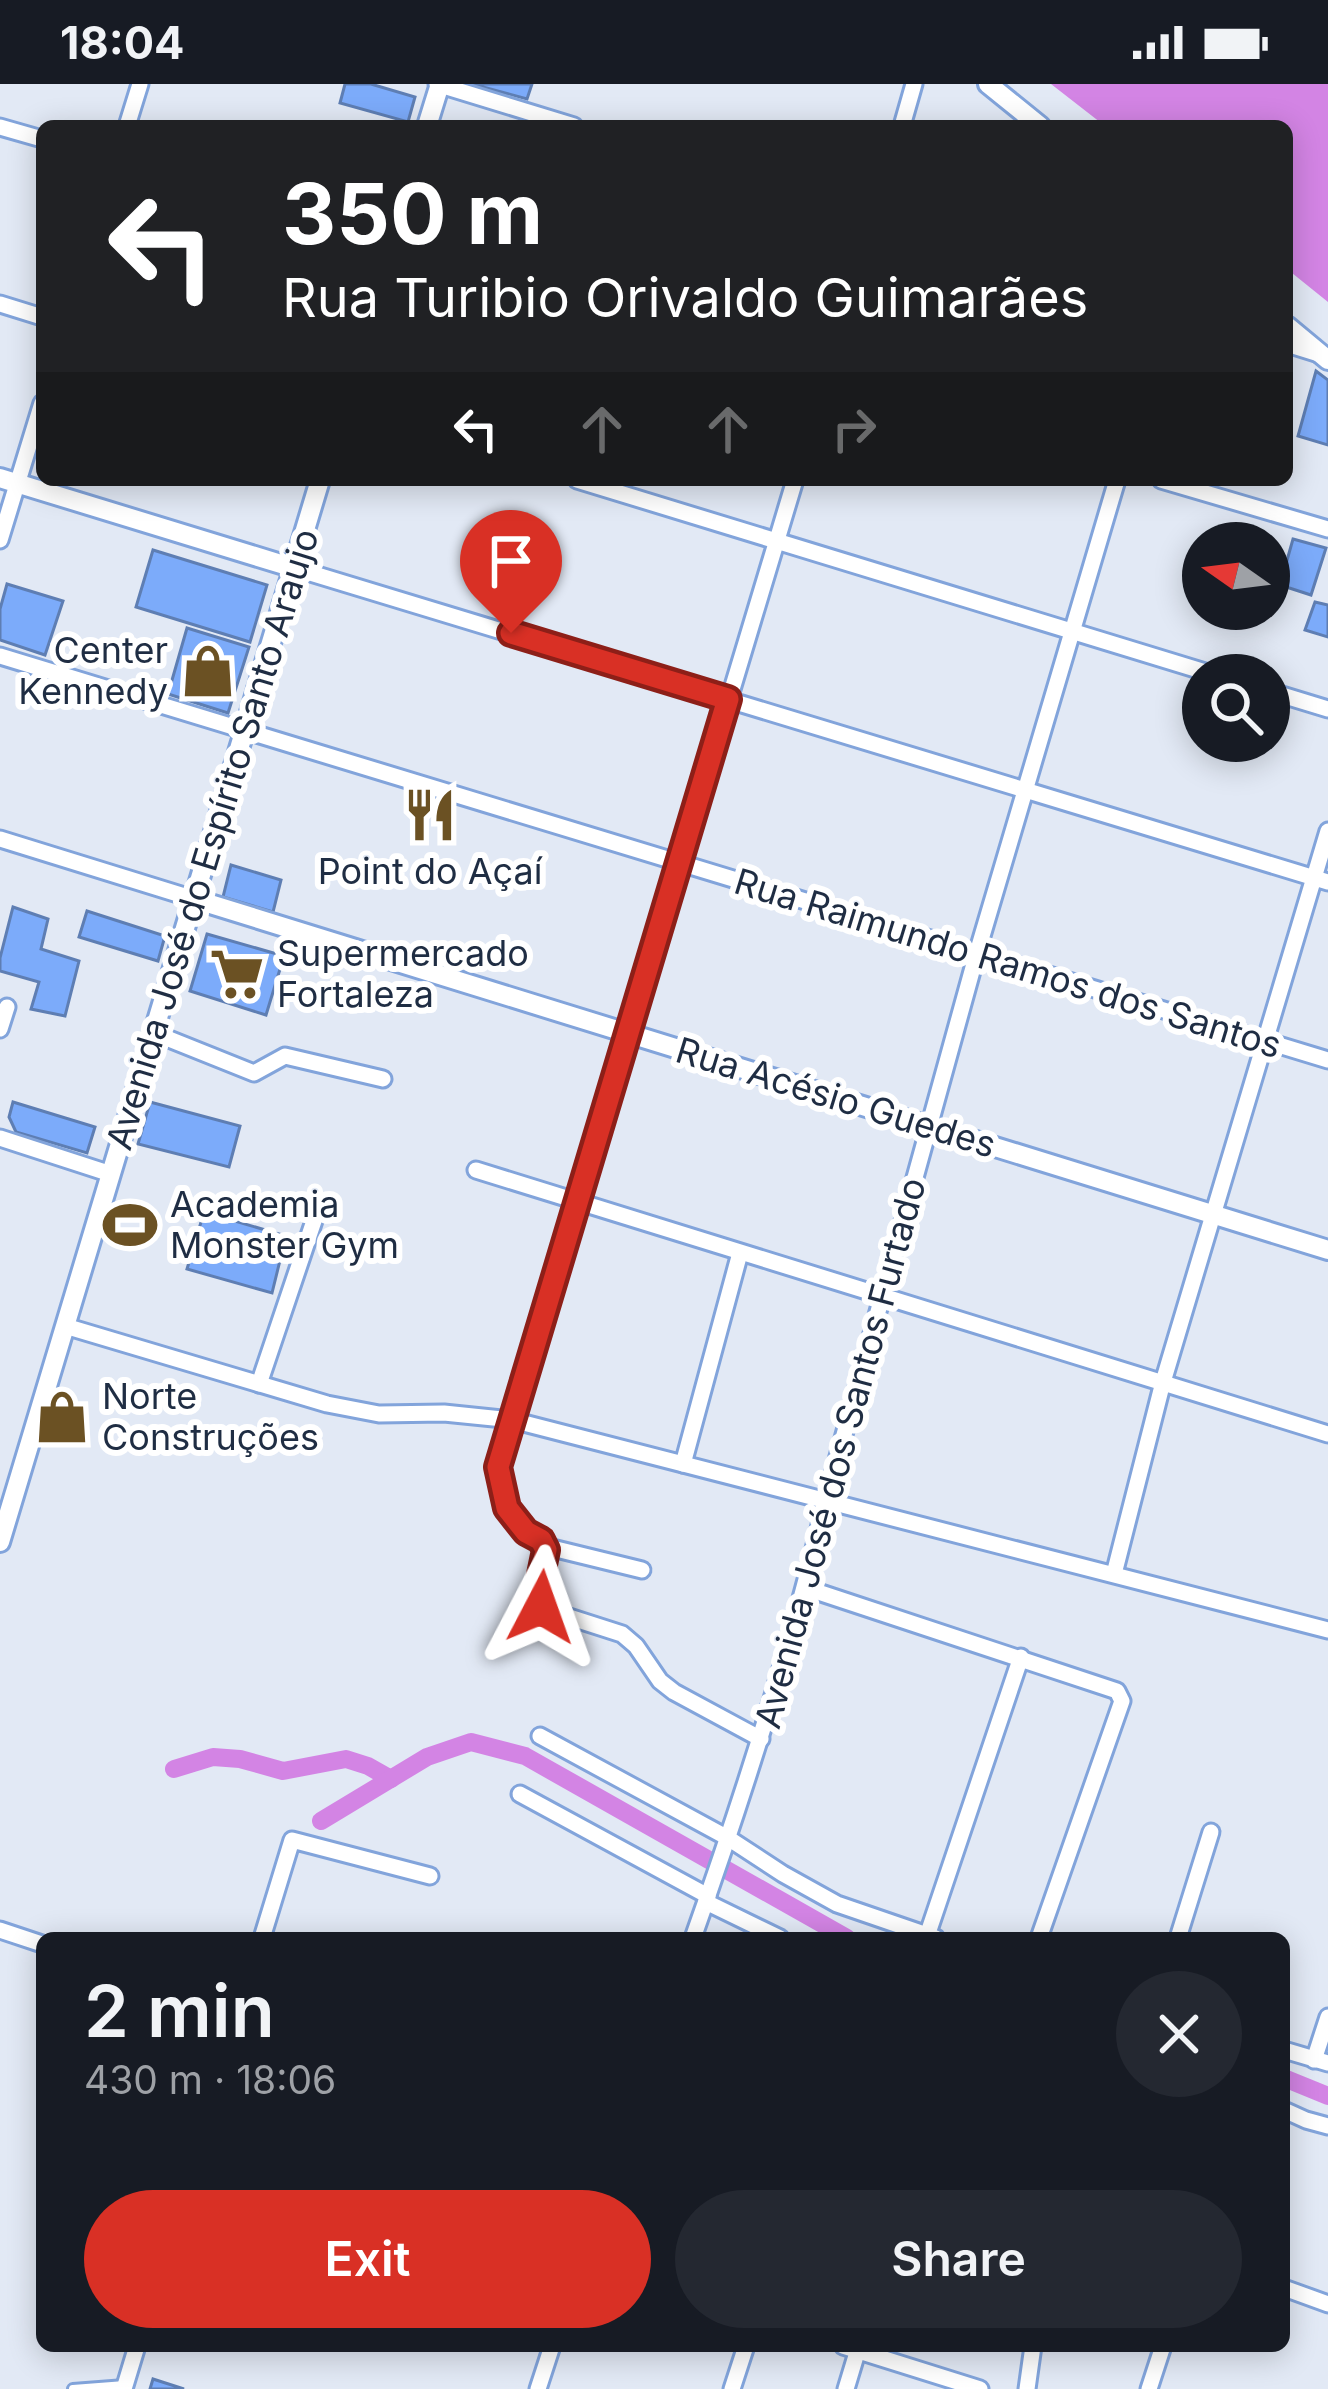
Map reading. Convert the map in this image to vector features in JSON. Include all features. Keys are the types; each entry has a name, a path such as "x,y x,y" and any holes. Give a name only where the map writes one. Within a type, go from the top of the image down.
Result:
{"street":[{"path":"129,120 140,84"},
{"path":"429,120 439,84 555,120"},
{"path":"904,120 914,84"},
{"path":"988,84 1033,120"},
{"path":"0,127 36,138"},
{"path":"0,304 36,315"},
{"path":"1293,331 1325,357"},
{"path":"1293,346 1325,357"},
{"path":"0,540 9,481 36,417"},
{"path":"9,481 1321,880"},
{"name":"Avenida José do Espírito Santo Araujo","path":"0,1543 318,486"},
{"path":"597,486 1182,665"},
{"path":"761,1738 674,1692 622,1634 541,1607 538,1589 546,1550 507,1508 498,1467 793,486"},
{"name":"Avenida José dos Santos Furtado","path":"695,1932 806,1588 977,953 1115,486"},
{"path":"1181,486 1328,529"},
{"name":"Rua Raimundo Ramos dos Santos","path":"0,656 1328,1060"},
{"path":"1290,697 1328,709"},
{"path":"1114,1574 1163,1382 1213,1214 1265,1041 1321,880 1328,831"},
{"name":"Rua Acésio Guedes","path":"0,839 1328,1250"},
{"path":"0,1029 7,1007"},
{"path":"154,1033 254,1073 285,1056 383,1079"},
{"path":"2,1135 111,1174"},
{"path":"476,1170 1328,1434"},
{"path":"259,1384 320,1203"},
{"path":"683,1464 740,1252"},
{"path":"65,1326 327,1404 380,1414 444,1413 512,1420 1328,1630"},
{"path":"544,1546 642,1570"},
{"path":"806,1588 1120,1694 1122,1701 1041,1932"},
{"path":"933,1932 1021,1657"},
{"path":"540,1736 837,1904 917,1932"},
{"path":"520,1794 770,1932"},
{"path":"1180,1932 1210,1832"},
{"path":"264,1932 292,1840 430,1876"},
{"path":"0,1930 36,1942"},
{"path":"1290,2052 1321,2062 1328,2017"},
{"path":"1290,2113 1328,2126"},
{"path":"1290,2290 1328,2304"},
{"path":"124,2387 135,2352"},
{"path":"538,2389 550,2352"},
{"path":"732,2389 744,2352"},
{"path":"846,2389 852,2352"},
{"path":"865,2352 980,2389"},
{"path":"1028,2389 1032,2352"},
{"path":"1149,2389 1161,2352"}],"lane":[{"path":"73,2389 124,2387"}],"shaded area":[{"path":"1051,84 1328,84 1328,302 1293,274 1293,120 1097,120"}],"building":[{"path":"345,84 371,84 415,97 409,120 340,103"},
{"path":"472,84 532,84 527,99"},
{"path":"1316,371 1328,380 1328,445 1298,436"},
{"path":"1293,539 1326,548 1311,595 1290,588"},
{"path":"153,550 267,585 250,642 136,607"},
{"path":"7,584 63,601 45,655 0,640 0,609"},
{"path":"1315,602 1328,605 1328,637 1305,630"},
{"name":"Center Kennedy","path":"187,628 249,647 228,713 168,694"},
{"path":"231,865 281,880 273,912 223,897"},
{"path":"13,907 48,919 41,949 79,961 65,1016 31,1009 39,982 0,971"},
{"path":"87,911 165,936 158,961 79,937"},
{"name":"Supermercado Fortaleza","path":"207,934 284,956 266,1015 190,991"},
{"path":"13,1102 95,1127 87,1153 16,1132 9,1117"},
{"path":"150,1102 240,1126 229,1167 138,1144"},
{"path":"204,1212 286,1236 272,1293 187,1269"},
{"path":"153,2379 184,2389 150,2389"}],"waterway":[{"path":"321,1821 427,1757 471,1742 525,1756 836,1932"},
{"path":"174,1769 213,1757 283,1771 346,1759 391,1779"},
{"path":"1290,2080 1328,2096"}],"place":[{"name":"Center Kennedy","path":"208,671"},
{"name":"Point do Açaí","path":"430,815"},
{"name":"Supermercado Fortaleza","path":"237,974"},
{"name":"Academia Monster Gym","path":"130,1225"},
{"name":"Norte Construções","path":"62,1417"}],"route":[{"path":"511,633 728,699 498,1467 507,1508 546,1550 538,1589 541,1607"}]}
